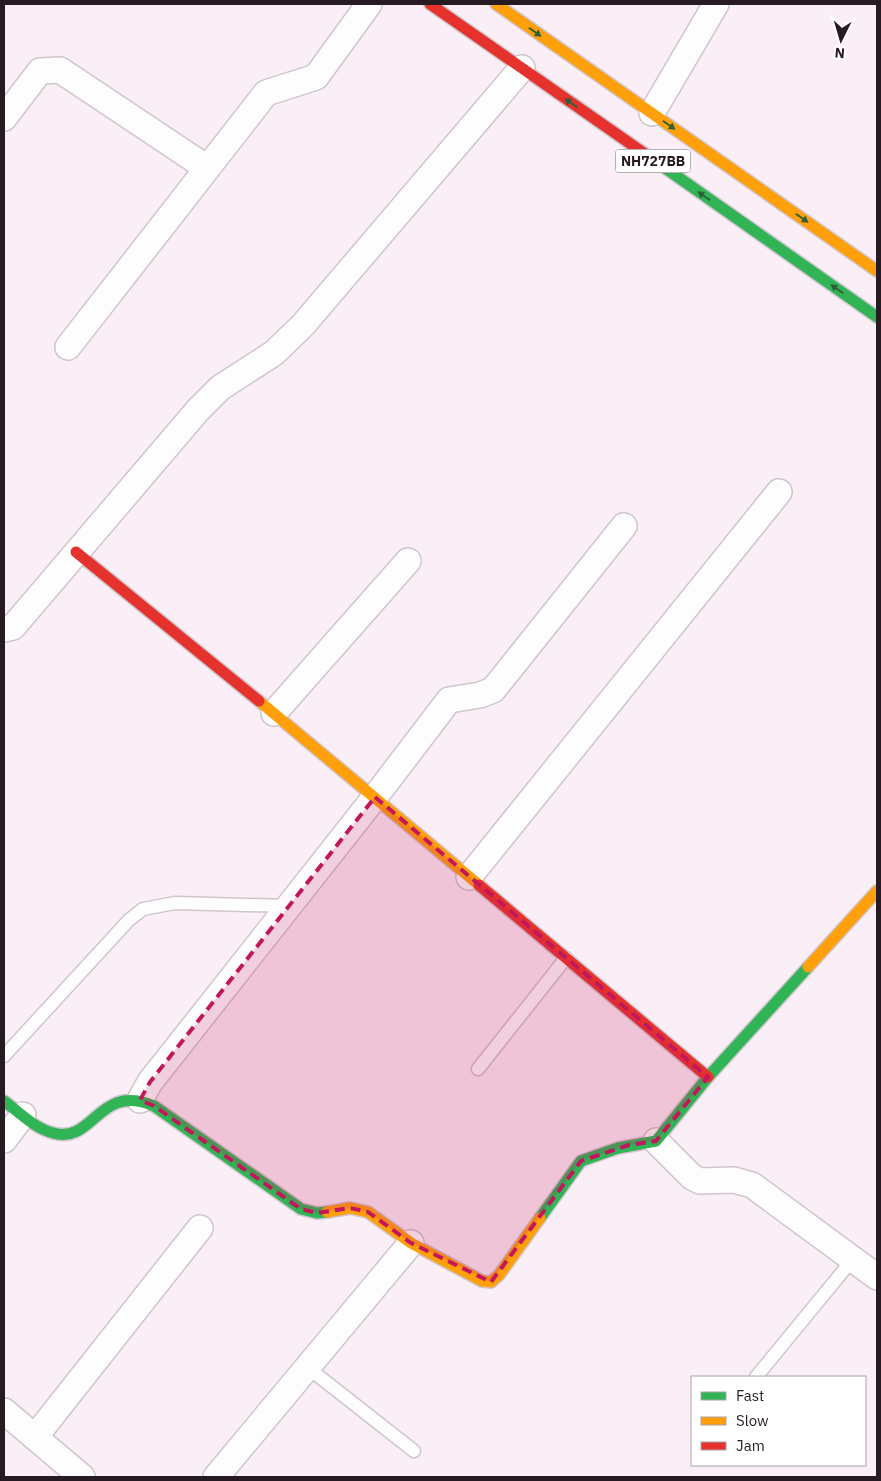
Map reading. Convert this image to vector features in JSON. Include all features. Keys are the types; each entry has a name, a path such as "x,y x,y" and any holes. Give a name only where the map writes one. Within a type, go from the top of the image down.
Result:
{"main road":[{"name":"NH727BB","path":"430,4 877,317"},
{"name":"NH727BB","path":"496,4 877,271"},
{"path":"76,552 274,713 708,1077"},
{"path":"13,1108 39,1127 55,1134 70,1135 123,1099 140,1100 154,1106 301,1209 317,1212 350,1208 368,1212 411,1243 482,1281 491,1282 499,1275 581,1161 621,1147 656,1142 708,1077 877,891"}],"street":[{"path":"68,347 266,93 316,77 368,4"},
{"path":"652,113 716,4"},
{"path":"4,629 13,626 198,410 220,388 274,353 303,325 522,68"},
{"path":"4,118 40,71 60,70 207,168"},
{"path":"469,877 778,492"},
{"path":"140,1100 150,1082 290,906 449,700 480,695 493,690 624,526"},
{"path":"274,713 408,561"},
{"path":"4,1140 13,1108"},
{"path":"656,1142 692,1177 700,1181 734,1180 752,1184 877,1278"},
{"path":"34,1437 200,1228"},
{"path":"216,1477 411,1243"},
{"path":"4,1411 75,1475"}],"lane":[{"path":"4,1056 129,920 143,909 175,903 290,906"},
{"path":"478,1069 566,958"},
{"path":"757,1376 853,1259"},
{"path":"307,1367 414,1451"}],"highlighted area":[{"path":"375,797 708,1077 656,1141 629,1145 581,1161 491,1282 411,1243 368,1212 350,1208 317,1213 301,1209 154,1106 140,1100 150,1082"}],"traffic: fast":[{"path":"658,163 877,317"},
{"path":"540,1218 581,1161 618,1148 656,1141 708,1077 808,967"},
{"path":"4,1101 46,1131 67,1134 78,1130 108,1107 120,1102 135,1101 154,1106 301,1209 317,1213 327,1212"}],"traffic: slow":[{"path":"496,4 877,271"},
{"path":"259,701 479,885"},
{"path":"808,967 877,891"},
{"path":"327,1212 350,1208 368,1212 411,1243 482,1281 491,1282 499,1275 540,1218"}],"traffic: jam":[{"path":"430,4 658,163"},
{"path":"76,552 259,701"},
{"path":"479,885 708,1077"}]}
